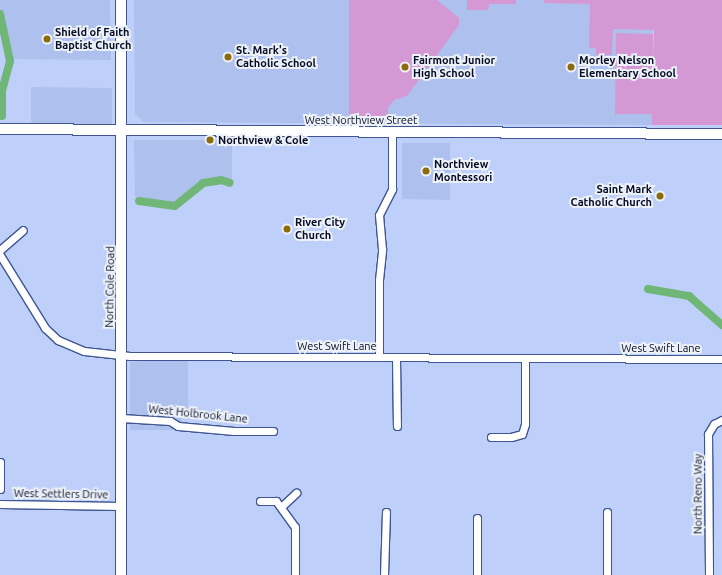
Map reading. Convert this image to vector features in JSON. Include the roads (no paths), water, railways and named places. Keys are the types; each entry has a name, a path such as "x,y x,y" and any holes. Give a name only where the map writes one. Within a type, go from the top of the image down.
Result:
{"street":[{"name":"North Cole Road","path":"121,0 123,132 121,575"},
{"name":"West Northview Street","path":"0,129 123,132 722,134"},
{"path":"379,357 379,280 382,249 379,215 392,189 392,133"},
{"path":"0,250 23,230"},
{"name":"West Swift Lane","path":"0,255 45,328 58,340 84,351 121,355 722,359"},
{"path":"396,357 396,426"},
{"path":"491,437 511,437 522,434 525,424 525,358"},
{"name":"West Holbrook Lane","path":"121,418 170,421 178,426 234,431 273,431"},
{"name":"North Reno Way","path":"709,575 708,434 714,424 722,420"},
{"path":"0,462 0,489"},
{"path":"281,507 296,493"},
{"path":"260,501 276,501 295,527 295,575"},
{"name":"West Settlers Drive","path":"0,504 121,506"},
{"path":"384,575 386,512"},
{"path":"607,512 607,575"},
{"path":"477,518 477,575"}],"waterway":[{"path":"0,14 10,61 2,91 2,116"},
{"path":"139,201 175,206 203,183 221,180 230,183"},
{"path":"648,289 689,296 722,325"}],"place":[{"name":"Shield of Faith Baptist Church","path":"47,39"},
{"name":"St. Mark's Catholic School","path":"228,57"},
{"name":"Fairmont Junior High School","path":"405,67"},
{"name":"Morley Nelson Elementary School","path":"571,67"},
{"name":"Northview & Cole","path":"210,140"},
{"name":"Northview Montessori","path":"426,171"},
{"name":"Saint Mark Catholic Church","path":"660,196"},
{"name":"River City Church","path":"287,229"}]}
